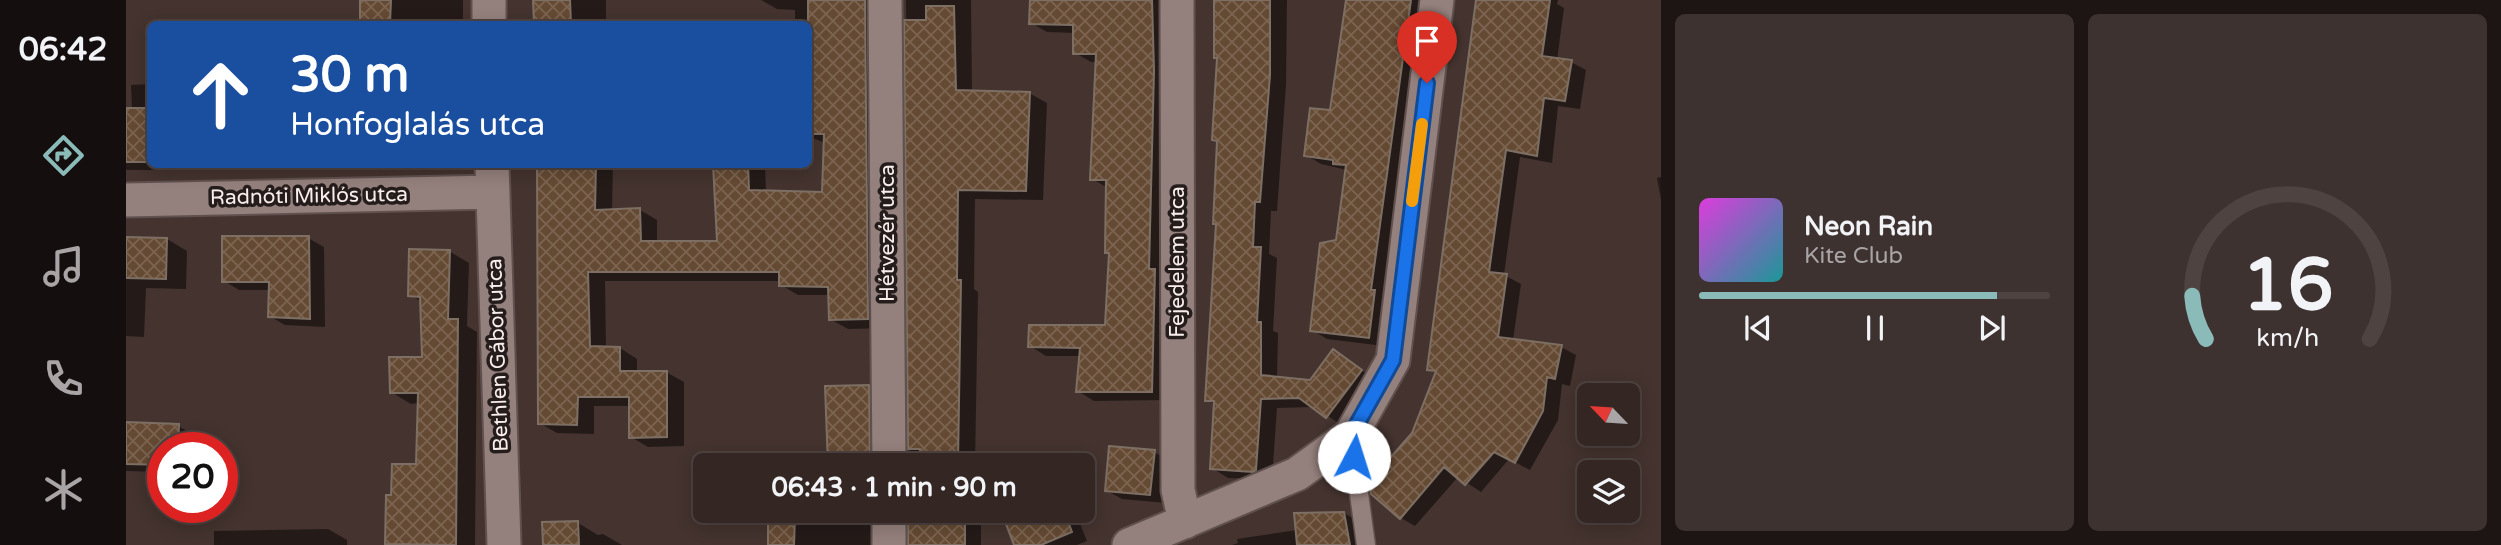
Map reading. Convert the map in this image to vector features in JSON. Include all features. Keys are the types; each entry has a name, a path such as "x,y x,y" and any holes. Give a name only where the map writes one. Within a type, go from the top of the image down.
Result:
{"street":[{"path":"489,0 489,21"},
{"name":"Hétvezér utca","path":"885,0 888,453"},
{"name":"Fejedelem utca","path":"1177,0 1178,490 1185,522"},
{"path":"1129,545 1297,474 1351,435 1393,360 1437,0"},
{"name":"Radnóti Miklós utca","path":"126,200 492,178"},
{"name":"Bethlen Gábor utca","path":"492,178 504,545"},
{"path":"889,523 889,545"}],"lane":[{"path":"1351,435 1366,545"}],"building":[{"path":"360,0 391,0 390,21 360,21"},
{"path":"533,0 570,0 571,21 534,21"},
{"path":"808,0 865,0 868,319 829,320 828,287 779,286 779,272 588,272 590,346 620,347 620,371 667,371 667,437 629,438 629,397 578,397 577,425 538,424 537,168 596,168 595,210 640,208 641,241 717,241 713,168 748,168 749,190 822,192 824,134 812,134 812,21 808,21"},
{"path":"1030,0 1152,0 1154,71 1149,269 1155,269 1152,392 1076,392 1080,348 1028,347 1029,325 1105,325 1109,253 1105,253 1106,180 1090,180 1096,54 1073,54 1073,25 1029,24"},
{"path":"1214,0 1270,0 1270,75 1260,202 1255,202 1253,247 1261,247 1257,322 1261,322 1261,375 1310,380 1333,349 1362,370 1326,418 1299,398 1261,399 1256,470 1253,472 1210,469 1214,401 1205,401 1216,224 1213,224 1217,141 1212,140 1217,58 1214,58"},
{"path":"1346,0 1411,0 1371,290 1375,290 1369,338 1310,331 1320,243 1336,240 1346,165 1333,164 1333,160 1304,156 1310,108 1330,110"},
{"path":"1476,0 1550,0 1542,56 1572,60 1565,101 1544,98 1537,156 1506,150 1489,272 1507,274 1498,337 1562,345 1555,379 1547,377 1543,411 1515,463 1494,452 1465,485 1444,467 1400,519 1371,494 1369,482 1412,433 1436,371 1427,370"},
{"path":"926,6 954,6 956,90 1030,92 1026,191 958,190 957,280 961,280 958,453 920,453 920,449 908,449 904,20 926,20"},
{"path":"126,108 147,108 147,162 126,162"},
{"path":"222,236 309,236 310,319 268,317 269,282 222,282"},
{"path":"126,237 167,238 166,279 126,278"},
{"path":"409,249 450,250 448,319 458,319 456,545 385,544 386,495 391,495 392,464 416,464 418,393 390,393 389,357 422,357 420,297 408,296"},
{"path":"869,385 870,453 828,453 825,386"},
{"path":"126,422 179,424 179,432 147,432 147,465 126,464"},
{"path":"1109,446 1155,450 1150,495 1105,491"},
{"path":"1344,512 1350,545 1297,545 1294,513"},
{"path":"578,521 579,545 543,545 542,522"},
{"path":"768,523 795,523 794,545 768,545"},
{"path":"908,523 965,523 965,545 908,545"},
{"path":"1006,523 1069,523 1072,532 1041,545 1014,545"}],"slow traffic":[{"path":"1412,201 1422,124"}],"route":[{"path":"1354,457 1351,435 1393,360 1427,83"}]}
